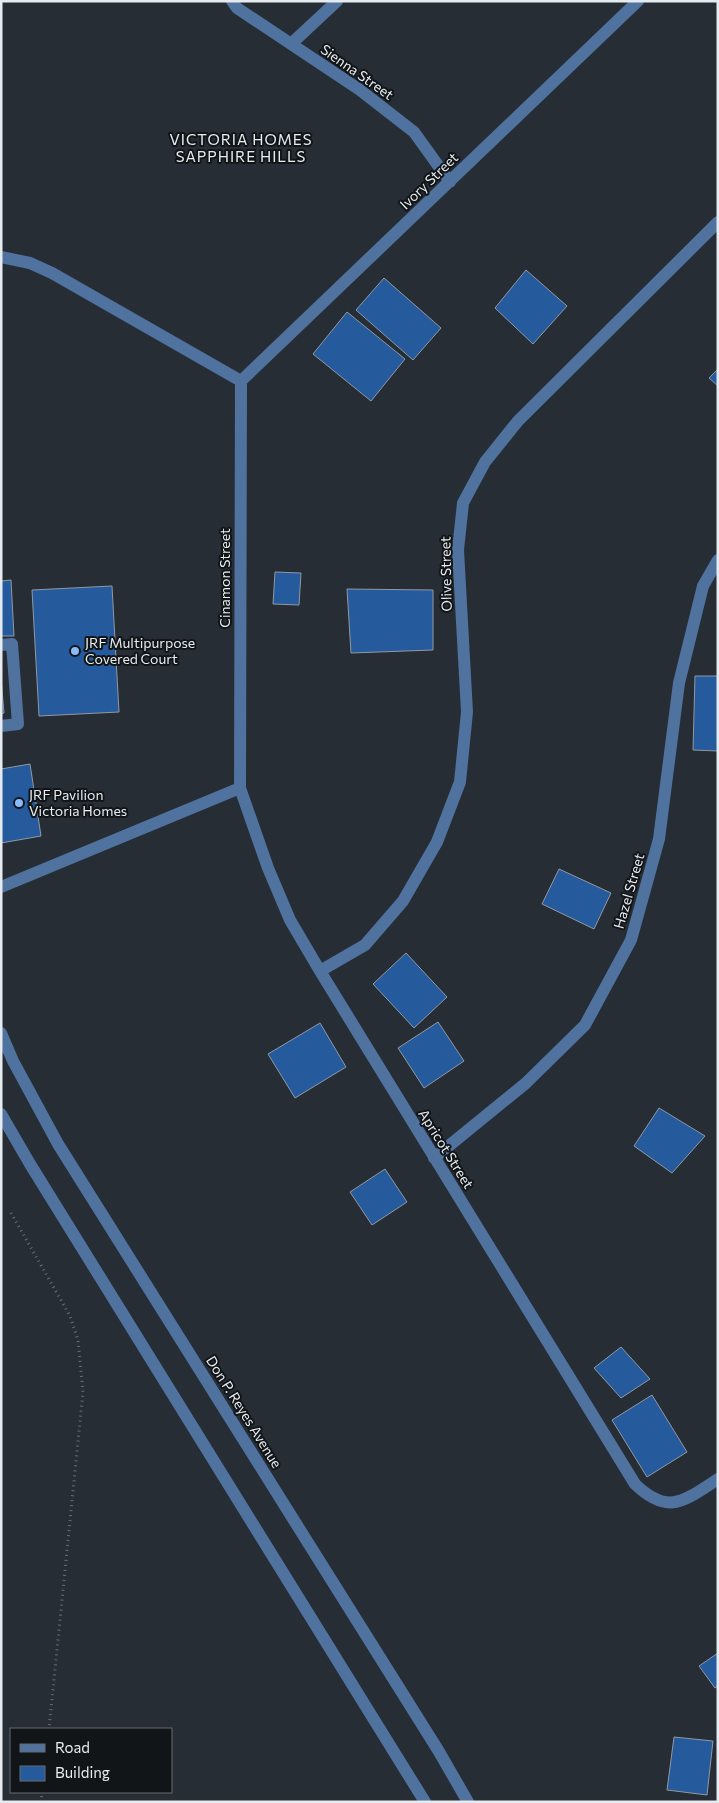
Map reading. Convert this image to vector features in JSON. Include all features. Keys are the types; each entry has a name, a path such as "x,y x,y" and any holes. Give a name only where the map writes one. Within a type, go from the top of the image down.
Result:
{"street":[{"name":"Sienna Street","path":"232,1 237,8 360,90 414,132 450,182"},
{"path":"291,44 338,1"},
{"name":"Ivory Street","path":"241,381 638,1"},
{"name":"Olive Street","path":"320,971 365,945 403,901 437,842 460,782 467,712 458,550 463,502 485,462 518,421 718,222"},
{"path":"1,257 30,263 52,273 241,381"},
{"name":"Cinamon Street","path":"240,788 241,381"},
{"name":"Hazel Street","path":"434,1158 526,1083 585,1025 630,940 660,838 679,683 703,586 718,560"},
{"path":"1,645 12,644 18,724 1,726"},
{"path":"1,888 240,788"},
{"name":"Apricot Street","path":"240,788 268,868 290,920 635,1484 648,1496 662,1502 675,1502 689,1497 718,1479"},
{"name":"Don P. Reyes Avenue","path":"1,1034 13,1061 58,1144 468,1802"},
{"path":"1,1114 30,1164 425,1802"}],"path":[{"path":"11,1212 70,1316 78,1340 82,1366 83,1392 49,1728"}],"building":[{"path":"526,270 567,306 533,344 495,308"},
{"path":"384,278 441,328 413,360 356,310"},
{"path":"347,312 405,359 371,401 313,354"},
{"path":"718,369 718,386 709,378"},
{"path":"275,572 301,573 299,605 273,604"},
{"path":"11,580 14,636 1,636 1,581"},
{"name":"JRF Multipurpose Covered Court","path":"112,586 119,712 39,716 32,590"},
{"path":"347,589 433,590 433,650 351,653"},
{"path":"695,676 718,676 718,751 693,750"},
{"path":"1,678 4,713 1,714"},
{"name":"JRF Pavilion Victoria Homes","path":"30,764 41,836 1,843 1,769"},
{"path":"559,869 611,893 594,929 542,904"},
{"path":"406,953 447,997 414,1028 373,984"},
{"path":"438,1022 464,1061 424,1088 398,1048"},
{"path":"320,1023 346,1067 295,1098 268,1054"},
{"path":"659,1108 705,1136 672,1173 634,1146"},
{"path":"385,1169 407,1202 372,1225 350,1192"},
{"path":"621,1347 650,1379 621,1398 594,1368"},
{"path":"652,1395 687,1452 647,1477 612,1420"},
{"path":"718,1653 718,1686 715,1688 699,1666"},
{"path":"674,1737 713,1741 707,1795 667,1790"}],"place":[{"name":"JRF Multipurpose Covered Court","path":"75,651"},
{"name":"JRF Pavilion Victoria Homes","path":"19,803"}],"district":[{"name":"VICTORIA HOMES SAPPHIRE HILLS","path":"241,148"}]}
